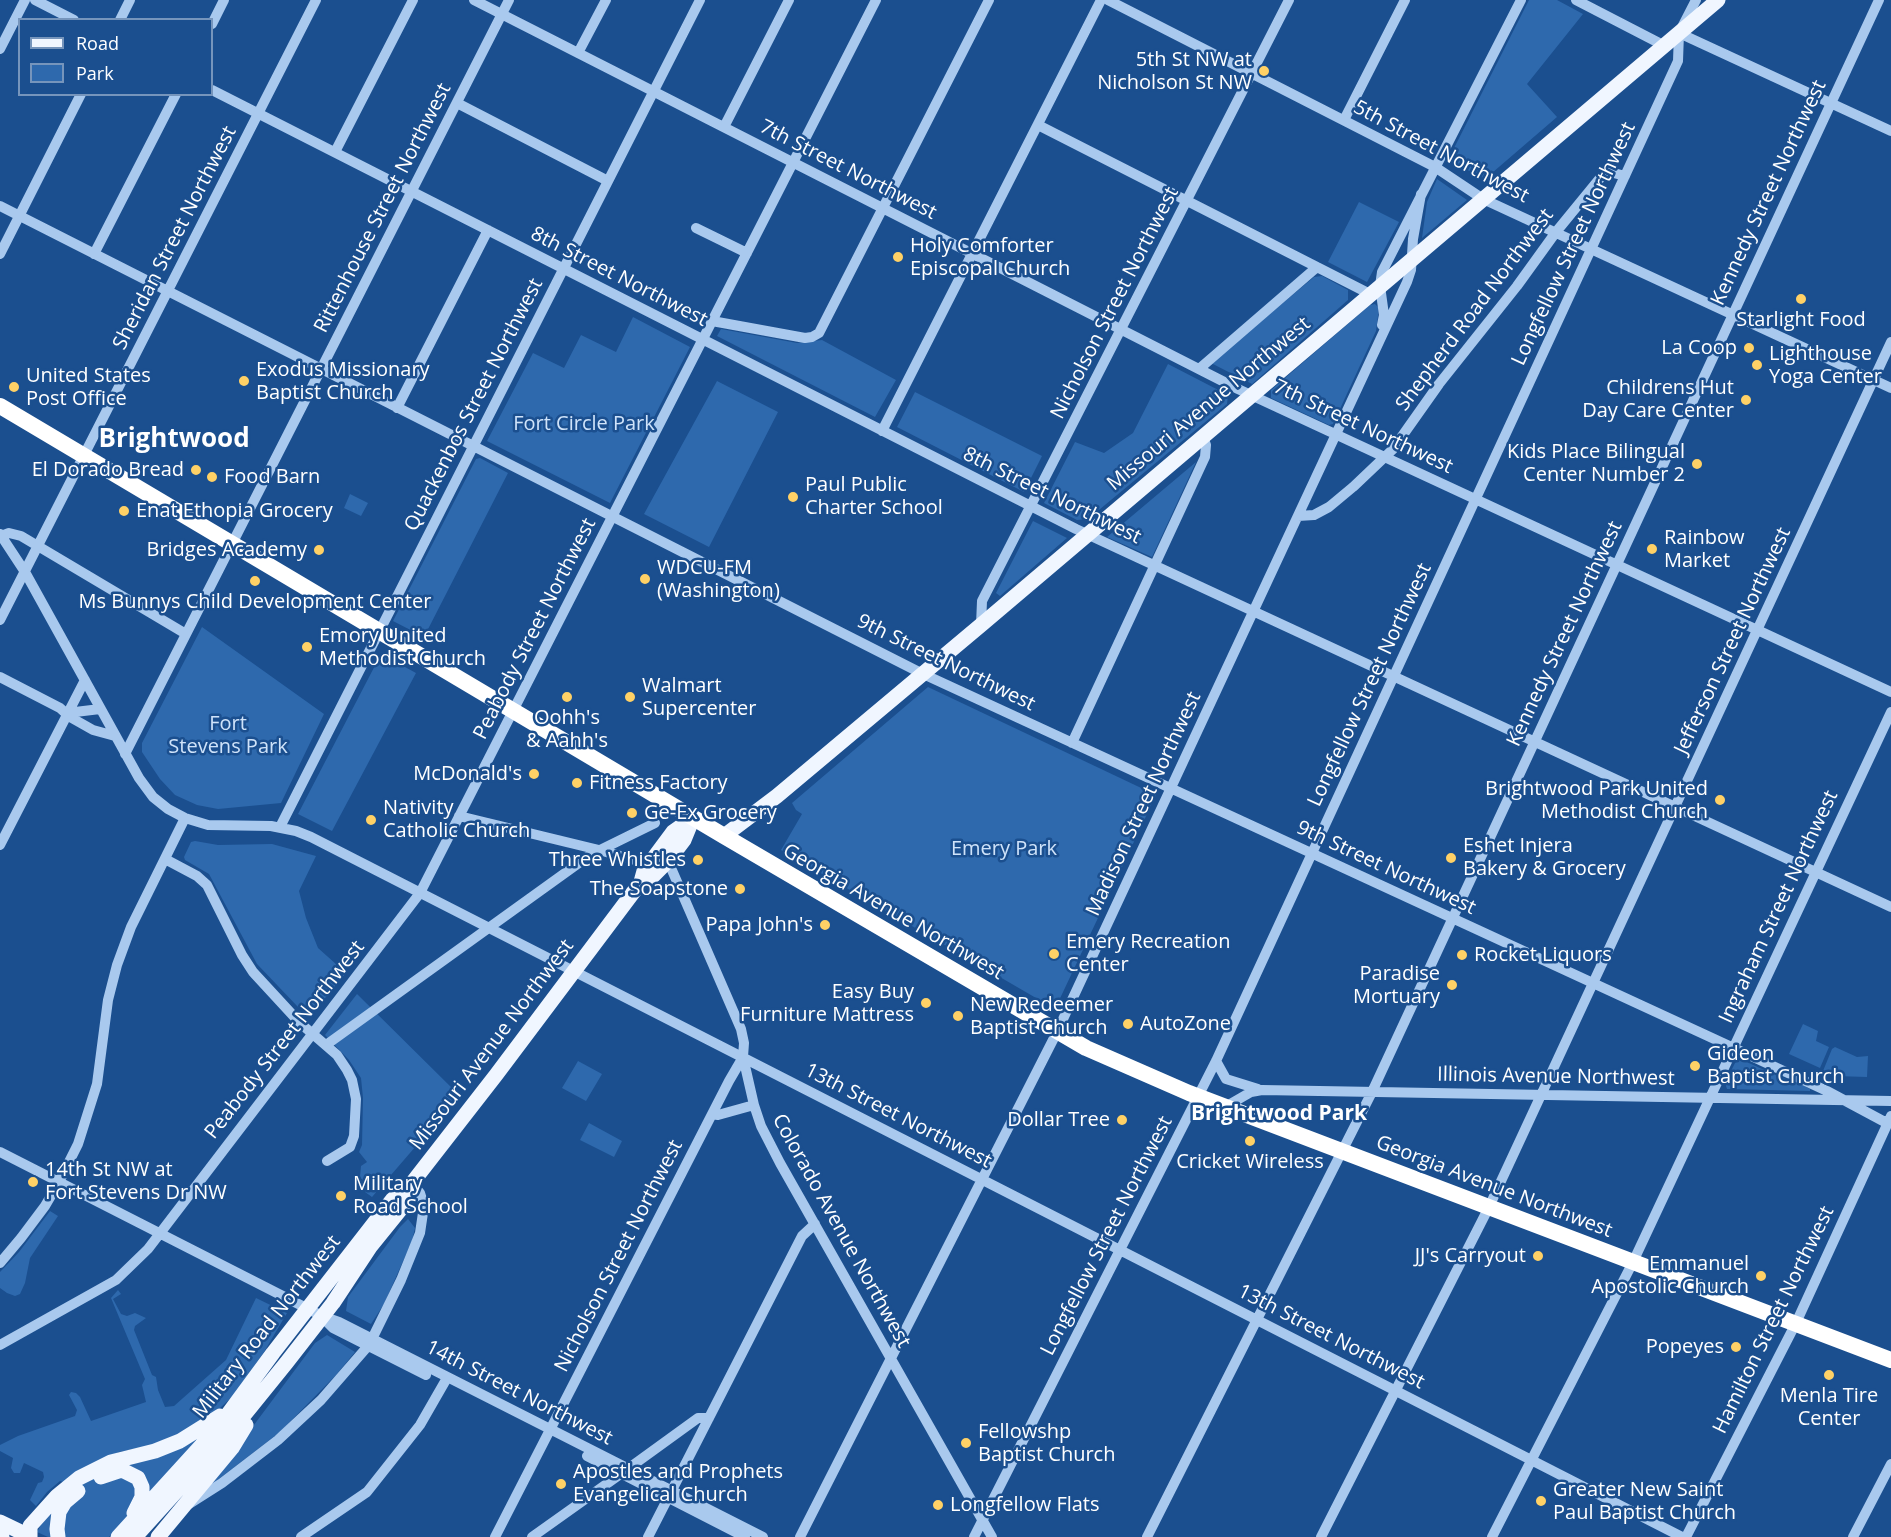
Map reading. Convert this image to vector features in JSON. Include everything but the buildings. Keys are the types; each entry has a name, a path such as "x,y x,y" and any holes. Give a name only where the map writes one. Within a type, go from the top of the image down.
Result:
{"highway":[{"name":"Georgia Avenue Northwest","path":"0,406 724,837 1057,1032 1128,1068 1891,1360"}],"main road":[{"name":"Missouri Avenue Northwest","path":"724,837 777,796 981,625 1718,0"},
{"name":"Missouri Avenue Northwest","path":"641,882 652,877 668,861 684,840 693,818"},
{"name":"Missouri Avenue Northwest","path":"412,1184 575,972 641,882 644,871 673,832 693,818"},
{"name":"Military Road Northwest","path":"125,1535 220,1425 392,1200 412,1184"},
{"name":"Military Road Northwest","path":"125,1535 232,1430 287,1362 404,1205 412,1184"},
{"path":"158,1537 232,1448 287,1362"},
{"path":"0,1522 29,1537 30,1526 57,1496 79,1478 111,1462 155,1451 180,1441 223,1415 236,1403"},
{"path":"58,1537 59,1512 69,1497 98,1478 122,1470 138,1478 142,1491 141,1501 125,1535"}],"street":[{"path":"0,49 25,0"},
{"path":"35,0 70,18"},
{"path":"121,18 130,0"},
{"path":"213,22 224,0"},
{"name":"Sheridan Street Northwest","path":"0,620 316,0"},
{"path":"335,152 413,0"},
{"name":"7th Street Northwest","path":"474,0 1251,395 1891,692"},
{"name":"Rittenhouse Street Northwest","path":"125,754 509,0"},
{"path":"578,53 606,0"},
{"name":"Quackenbos Street Northwest","path":"280,827 700,0"},
{"path":"724,127 789,0"},
{"name":"Peabody Street Northwest","path":"0,1345 116,1280 148,1249 420,893 876,0"},
{"path":"712,321 805,338 816,335 989,0"},
{"path":"882,431 1101,0"},
{"name":"5th Street Northwest","path":"1108,0 1435,167 1483,199 1891,388"},
{"name":"Nicholson Street Northwest","path":"981,625 982,602 1289,0"},
{"path":"1344,120 1405,0"},
{"name":"Madison Street Northwest","path":"1380,337 1384,315 1375,290 1386,262 1521,0"},
{"path":"1579,0 1663,45"},
{"name":"Longfellow Street Northwest","path":"974,1537 1216,1061 1678,61 1679,33 1696,0"},
{"name":"Kennedy Street Northwest","path":"1148,1537 1344,1152 1879,0"},
{"path":"1679,33 1891,130"},
{"name":"8th Street Northwest","path":"213,90 1030,507 1891,907"},
{"path":"0,254 80,96"},
{"path":"94,254 175,96"},
{"path":"457,103 608,181"},
{"path":"1038,125 1317,267 1375,290"},
{"name":"Shepherd Road Northwest","path":"1298,516 1314,515 1329,507 1353,488 1393,449 1439,384 1601,177 1610,172 1625,176"},
{"name":"Madison Street Northwest","path":"800,1537 1057,1032 1409,278 1421,194"},
{"name":"9th Street Northwest","path":"0,206 921,673 1733,1048 1882,1121 1890,1119"},
{"path":"696,228 747,253"},
{"path":"398,408 488,230"},
{"path":"1199,369 1317,267"},
{"name":"Jefferson Street Northwest","path":"1321,1537 1489,1207 1891,342"},
{"path":"1072,743 1205,457 1206,444 1203,436"},
{"path":"0,535 17,534 38,545 186,634"},
{"name":"13th Street Northwest","path":"0,535 25,572 139,778 149,792 168,809 185,818 216,826 280,827 310,837 1684,1537"},
{"path":"0,677 67,713 93,730 116,736"},
{"path":"0,845 85,680"},
{"path":"67,713 100,709"},
{"name":"Ingraham Street Northwest","path":"1492,1537 1633,1262 1891,712"},
{"path":"459,816 649,864"},
{"path":"0,1263 30,1227 60,1182 78,1144 90,1109 99,1070 108,1000 120,957 131,927 185,818"},
{"path":"326,1045 599,850 655,823"},
{"path":"165,859 197,876 207,885 248,966 312,1034 342,1062 352,1080 357,1109 353,1142 350,1147 327,1161"},
{"name":"Colorado Avenue Northwest","path":"668,861 741,1029 744,1043 743,1057 761,1126 992,1537"},
{"name":"Nicholson Street Northwest","path":"495,1537 743,1057"},
{"path":"1216,1061 1223,1076 1230,1082 1262,1090"},
{"name":"Illinois Avenue Northwest","path":"1225,1107 1251,1092 1262,1090 1891,1101"},
{"path":"712,1114 718,1115 754,1105"},
{"name":"Hamilton Street Northwest","path":"1684,1537 1796,1323 1890,1119"},
{"name":"14th Street Northwest","path":"0,1152 322,1316 333,1328 370,1342 625,1471 763,1537"},
{"path":"185,1506 222,1484 278,1440 321,1400 370,1342 401,1280 420,1233 424,1206 420,1193 412,1184"},
{"path":"648,1537 802,1236 815,1224"},
{"path":"301,1537 369,1490 420,1425 446,1381"},
{"path":"532,1537 698,1418 709,1418"},
{"path":"1853,1537 1891,1464"},
{"name":"14th Street Northwest","path":"671,1493 745,1537"}],"green space":[{"path":"1529,0 1557,0 1583,14 1527,84 1557,117 1485,179 1448,160"},
{"path":"1437,179 1467,200 1422,238 1427,202"},
{"path":"1359,202 1399,222 1367,282 1328,262"},
{"path":"1322,276 1348,290 1348,300 1252,384 1211,363 1314,277"},
{"path":"1375,304 1379,308 1376,331 1333,424 1329,425 1271,398 1271,390 1370,305"},
{"name":"Fort Circle Park","path":"633,317 690,347 610,503 487,441 533,353 564,368 581,335 616,352"},
{"path":"721,329 797,343 822,340 896,380 875,417 717,336"},
{"path":"1168,364 1228,395 1227,404 1088,519 1077,520 1044,503 1075,442 1104,453 1133,433"},
{"path":"717,381 778,412 709,547 644,514"},
{"path":"915,392 1042,456 1024,492 897,427"},
{"name":"Fort Circle Park","path":"480,458 508,473 424,637 393,621 476,459"},
{"path":"1196,462 1152,557 1107,537"},
{"path":"350,494 368,503 361,516 344,508"},
{"path":"1033,521 1067,538 1000,596 996,593"},
{"name":"Fort Stevens Park","path":"202,627 324,714 281,803 218,809 197,805 175,795 160,779 142,752 142,743"},
{"path":"381,654 416,673 332,831 298,814"},
{"name":"Emery Park","path":"928,687 1156,795 1055,1009 781,850 802,814 792,803"},
{"path":"191,842 218,845 272,844 316,856 299,891 306,918 318,948 346,973 310,1016 298,1007 257,964 209,874 185,860 184,857"},
{"path":"357,994 457,1093 435,1124 372,1197 365,1192 367,1186 360,1177 361,1166 367,1162 359,1152 362,1145 361,1078 349,1060 325,1035"},
{"path":"1803,1024 1818,1031 1816,1041 1829,1047 1820,1068 1789,1054"},
{"path":"1835,1047 1857,1057 1868,1056 1867,1077 1835,1076 1823,1071"},
{"path":"1740,1059 1782,1078 1797,1082 1810,1091 1727,1089 1725,1083 1735,1063"},
{"path":"578,1061 602,1074 586,1101 562,1088"},
{"path":"589,1123 622,1141 614,1157 580,1140"},
{"path":"50,1211 58,1216 30,1258 25,1283 20,1294 15,1296 7,1293 0,1288 0,1272 19,1252"},
{"path":"408,1219 415,1228 412,1241 384,1304 371,1324 346,1311 348,1297"},
{"path":"118,1290 121,1294 113,1299 121,1314 127,1316 135,1313 146,1318 135,1326 134,1330 152,1375 156,1377 158,1390 165,1407 174,1406 226,1360 256,1298 287,1313 264,1352 233,1396 204,1423 149,1446 119,1452 92,1465 66,1483 60,1481 36,1506 30,1500 38,1483 42,1482 43,1472 24,1463 20,1473 14,1473 11,1468 13,1458 0,1451 0,1445 18,1436 75,1416 77,1410 69,1395 71,1392 80,1397 91,1421 146,1402 142,1385 145,1379 111,1298"},
{"path":"327,1335 355,1352 336,1375 280,1432 207,1488 315,1343"},
{"path":"207,1430 109,1537 48,1537 37,1532 48,1511 94,1475"}],"place":[{"name":"5th St NW at Nicholson St NW","path":"1264,71"},
{"name":"Holy Comforter Episcopal Church","path":"898,257"},
{"name":"Starlight Food","path":"1801,299"},
{"name":"La Coop","path":"1749,348"},
{"name":"Lighthouse Yoga Center","path":"1757,365"},
{"name":"Exodus Missionary Baptist Church","path":"244,381"},
{"name":"United States Post Office","path":"14,387"},
{"name":"Childrens Hut Day Care Center","path":"1746,400"},
{"name":"Kids Place Bilingual Center Number 2","path":"1697,464"},
{"name":"El Dorado Bread","path":"196,470"},
{"name":"Food Barn","path":"212,477"},
{"name":"Paul Public Charter School","path":"793,497"},
{"name":"Enat Ethopia Grocery","path":"124,511"},
{"name":"Rainbow Market","path":"1652,549"},
{"name":"Bridges Academy","path":"319,550"},
{"name":"WDCU-FM (Washington)","path":"645,579"},
{"name":"Ms Bunnys Child Development Center","path":"255,581"},
{"name":"Emory United Methodist Church","path":"307,647"},
{"name":"Oohh's & Aahh's","path":"567,697"},
{"name":"Walmart Supercenter","path":"630,697"},
{"name":"McDonald's","path":"534,774"},
{"name":"Fitness Factory","path":"577,783"},
{"name":"Brightwood Park United Methodist Church","path":"1720,800"},
{"name":"Ge-Ex Grocery","path":"632,813"},
{"name":"Nativity Catholic Church","path":"371,820"},
{"name":"Eshet Injera Bakery & Grocery","path":"1451,858"},
{"name":"Three Whistles","path":"698,860"},
{"name":"The Soapstone","path":"740,889"},
{"name":"Papa John's","path":"825,925"},
{"name":"Emery Recreation Center","path":"1054,954"},
{"name":"Rocket Liquors","path":"1462,955"},
{"name":"Paradise Mortuary","path":"1452,985"},
{"name":"Easy Buy Furniture Mattress","path":"926,1003"},
{"name":"New Redeemer Baptist Church","path":"958,1016"},
{"name":"AutoZone","path":"1128,1024"},
{"name":"Gideon Baptist Church","path":"1695,1066"},
{"name":"Dollar Tree","path":"1122,1120"},
{"name":"Cricket Wireless","path":"1250,1141"},
{"name":"14th St NW at Fort Stevens Dr NW","path":"33,1182"},
{"name":"Military Road School","path":"341,1196"},
{"name":"JJ's Carryout","path":"1538,1256"},
{"name":"Emmanuel Apostolic Church","path":"1761,1276"},
{"name":"Popeyes","path":"1736,1347"},
{"name":"Menla Tire Center","path":"1829,1375"},
{"name":"Fellowshp Baptist Church","path":"966,1443"},
{"name":"Apostles and Prophets Evangelical Church","path":"561,1484"},
{"name":"Greater New Saint Paul Baptist Church","path":"1541,1501"},
{"name":"Longfellow Flats","path":"938,1505"}],"district":[{"name":"Brightwood","path":"174,440"},
{"name":"Brightwood Park","path":"1279,1114"}]}
